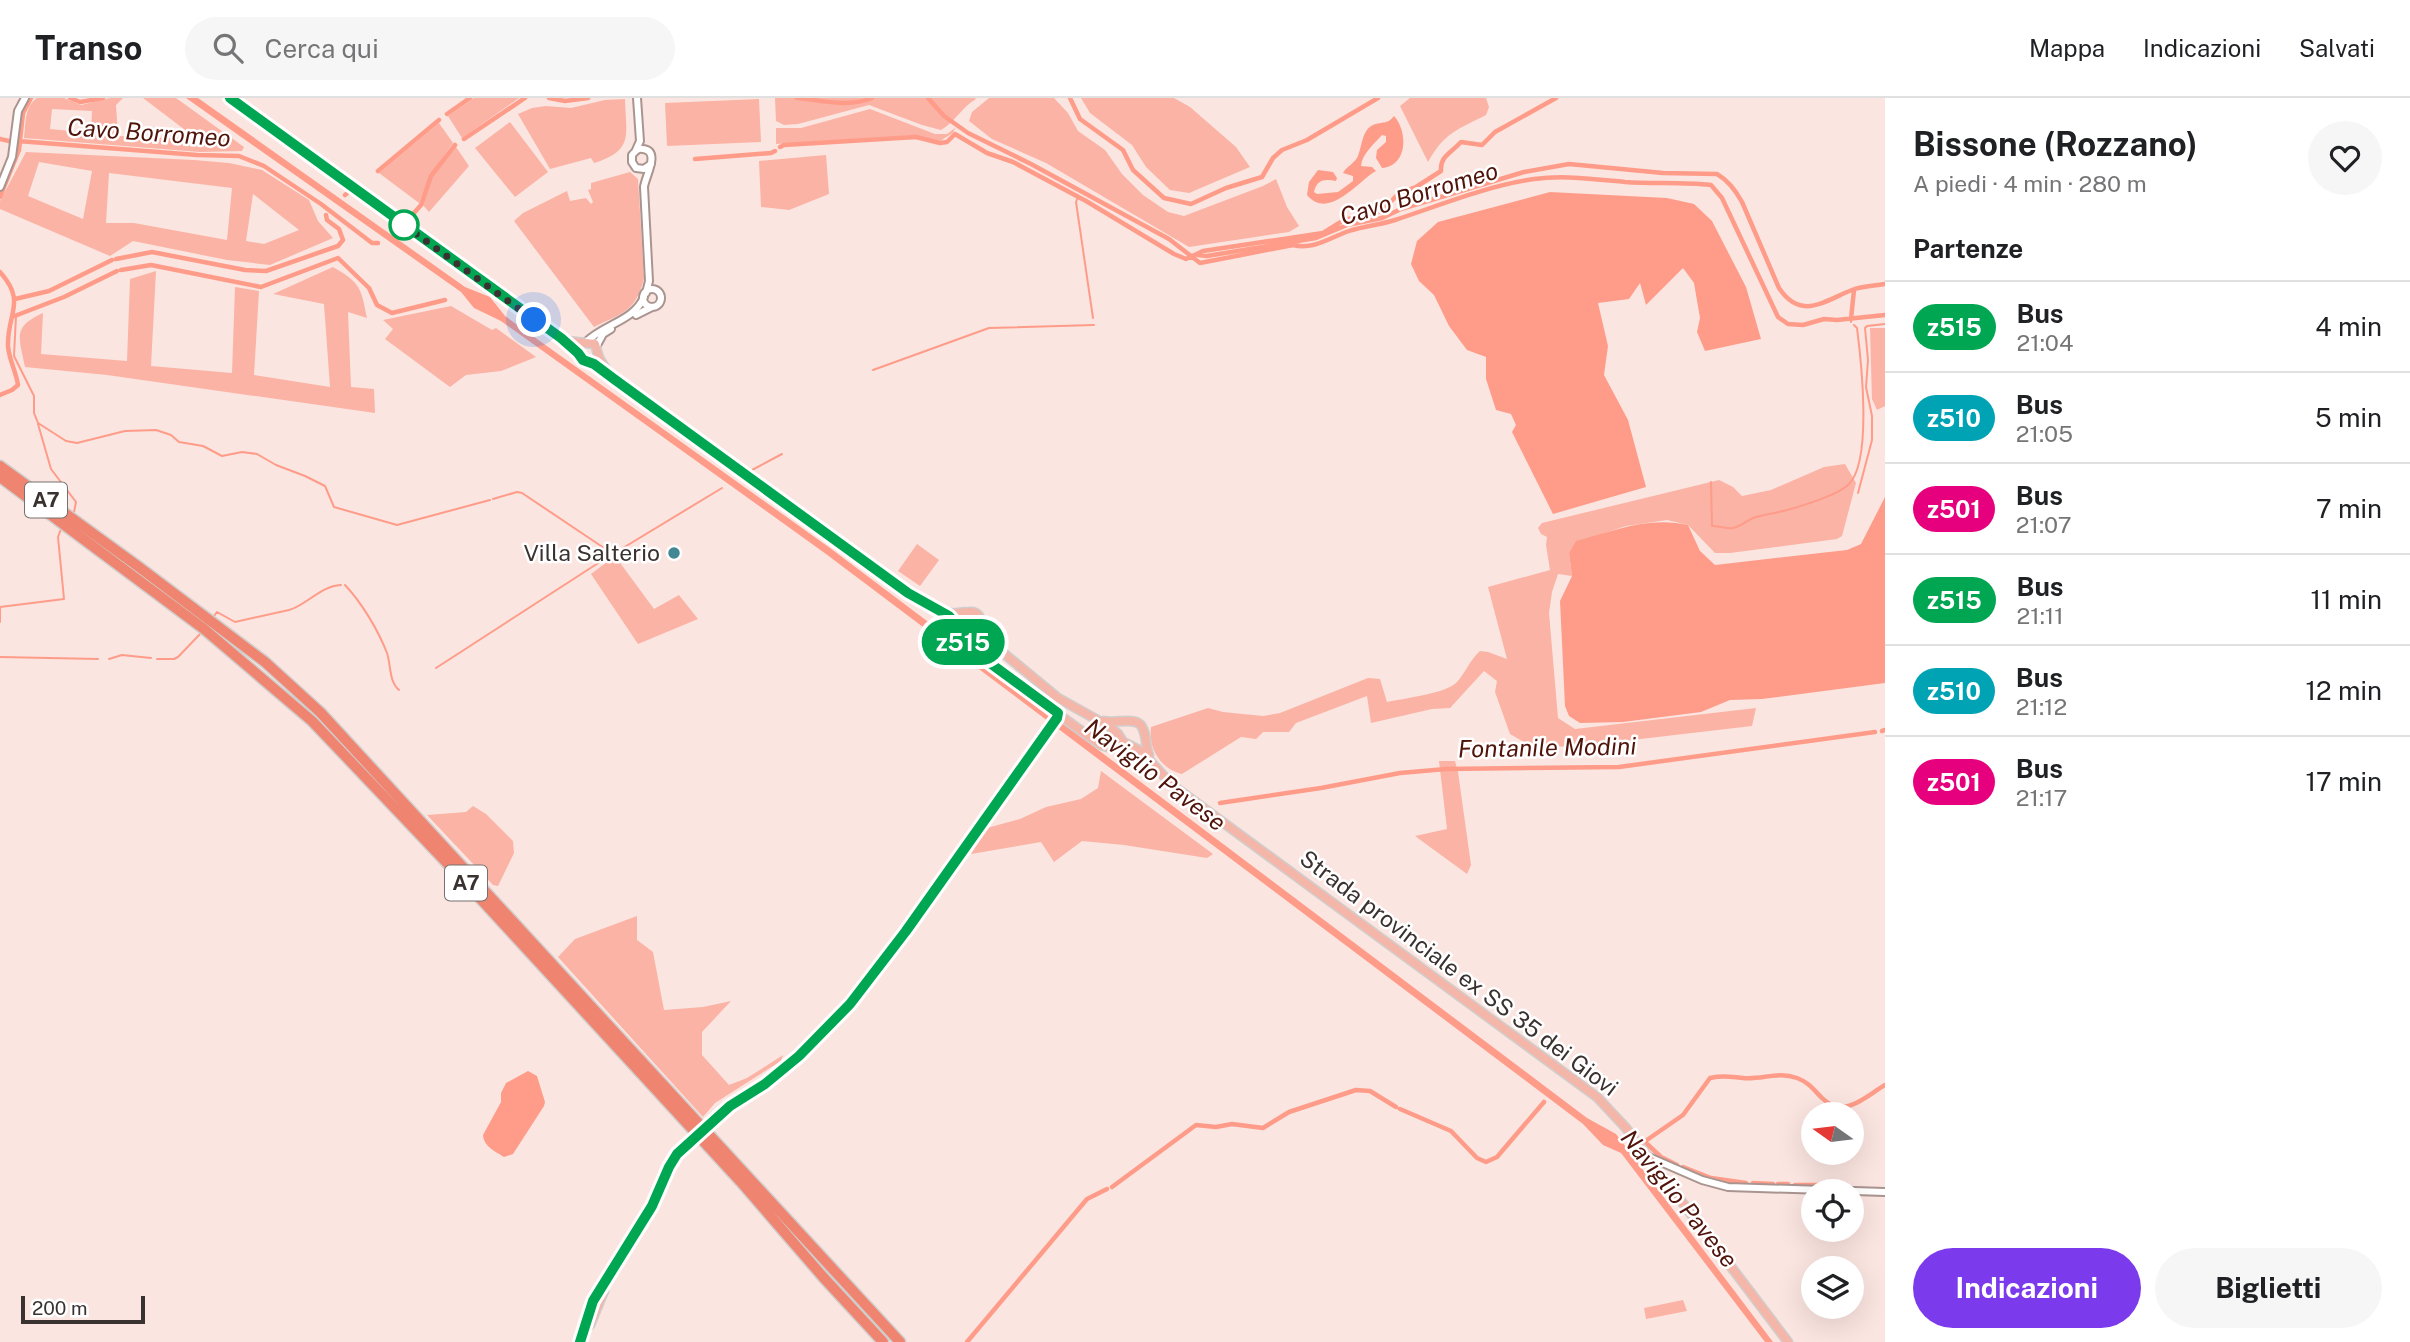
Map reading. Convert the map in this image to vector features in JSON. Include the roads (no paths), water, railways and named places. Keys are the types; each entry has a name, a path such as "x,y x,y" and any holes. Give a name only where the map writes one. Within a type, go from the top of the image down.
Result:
{"highway":[{"name":"A7","path":"0,466 265,662 320,712 900,1342"},
{"name":"A7","path":"0,477 204,629 312,722 467,884 741,1182 883,1342"}],"main road":[{"path":"230,98 561,338 581,359 614,379 908,593 943,612 957,625 964,644 1056,711 1057,718 1049,730 906,931 850,1004 780,1073 718,1116 687,1143 669,1167 652,1206 599,1301 583,1342"},
{"path":"561,338 597,345 598,355 614,379"},
{"path":"578,353 584,343"},
{"path":"589,362 598,355"},
{"path":"943,612 962,614 957,625"},
{"name":"Strada provinciale ex SS 35 dei Giovi","path":"962,614 977,614 982,621 982,628 998,649"},
{"path":"976,636 982,628"},
{"name":"Strada provinciale ex SS 35 dei Giovi","path":"962,634 976,636 998,649 1058,698 1110,727 1124,741 1139,749 1172,785 1597,1097 1617,1116 1787,1342"},
{"path":"1057,718 1062,717 1103,746 1124,741 1139,742 1144,732"},
{"name":"Strada provinciale ex SS 35 dei Giovi","path":"1095,719 1114,723 1138,722 1144,732 1153,764"},
{"path":"1124,741 1120,727 1126,721"}],"street":[{"path":"0,187 12,157 18,111 25,98"},
{"path":"637,98 640,141 651,155 651,164 643,187"},
{"path":"640,141 631,158 643,187 649,278 645,303 652,307"},
{"path":"635,152 645,149"},
{"path":"634,166 643,170 651,164"},
{"path":"597,345 608,330 660,301 660,296 649,278"},
{"path":"584,343 602,329 635,312 650,290 656,291"},
{"path":"1647,1156 1702,1181 1728,1187 1885,1192"},
{"path":"1662,1176 1669,1167"}],"waterway":[{"path":"0,197 19,150 23,113 31,98"},
{"path":"70,98 80,102 103,98"},
{"path":"447,114 470,98"},
{"name":"Cavo Borromeo","path":"464,139 525,98"},
{"name":"Cavo Borromeo","path":"549,98 565,101 588,98"},
{"name":"Cavo Borromeo","path":"797,98 844,103 872,98"},
{"name":"Cavo Borromeo","path":"928,98 944,116 968,133 1169,239 1200,263 1293,245 1315,245 1349,231 1395,220 1481,191 1534,179 1568,177 1636,183 1700,184 1711,185 1722,198 1778,317 1788,324 1803,325 1824,319 1885,315"},
{"path":"1070,98 1080,119 1123,150 1133,170 1164,198 1191,204 1226,188 1262,177 1273,158 1282,150 1307,140 1378,98"},
{"path":"780,147 916,137 940,143 947,142 955,134 987,153 1013,162 1086,201 1186,259 1203,251 1323,233 1344,220 1382,211 1399,193 1416,187 1441,171 1444,158 1461,142 1482,145 1495,132 1556,98"},
{"path":"378,171 439,120"},
{"name":"Cavo Borromeo","path":"0,139 13,142"},
{"name":"Cavo Borromeo","path":"18,141 239,156 264,166 321,204 372,243 378,243"},
{"name":"Cavo Borromeo","path":"407,221 421,205 431,176 455,145"},
{"path":"695,159 775,151"},
{"path":"1198,255 1207,256 1316,238 1347,225 1382,218 1401,209 1524,172 1569,164 1663,173 1717,174 1729,183 1740,198 1779,288 1796,304 1813,306 1856,289 1885,284"},
{"path":"345,195 350,191"},
{"path":"1078,197 1076,202 1093,318"},
{"path":"116,259 152,252 245,270 266,271 338,246 343,240 339,229 327,220 326,215"},
{"name":"Cavo Borromeo","path":"392,231 399,226"},
{"path":"121,270 151,265 261,287 338,258 369,288 377,305 392,313 445,300"},
{"path":"15,299 49,291 112,260"},
{"path":"12,317 64,297 117,271"},
{"path":"0,272 8,282 14,300 8,346 18,385 0,395"},
{"path":"1851,319 1854,290"},
{"path":"16,316 14,356 34,396 34,413 38,423 66,441 77,443 125,431 156,430 171,435 179,442 203,446 222,456 242,452 257,454 325,486 334,507 397,525 490,500"},
{"path":"1858,493 1872,440 1872,416 1866,387 1868,360 1865,328 1885,324"},
{"path":"873,370 989,328 1094,325"},
{"path":"1711,482 1712,526 1731,528 1756,517 1815,501 1848,485 1856,473 1863,434 1861,363 1857,328 1854,325"},
{"path":"38,424 51,469 76,502 74,512"},
{"path":"752,470 782,454"},
{"path":"493,499 522,493 613,554 722,488"},
{"path":"0,622 0,607 64,599 58,537 61,529"},
{"path":"436,668 606,558"},
{"path":"214,616 217,612 235,622 289,610 320,592 341,585"},
{"path":"345,585 379,635 387,653 393,683 399,690"},
{"path":"157,659 178,657 201,633"},
{"path":"109,659 122,655 151,658"},
{"path":"0,657 98,659"},
{"name":"Fontanile Modini","path":"1220,803 1400,773 1446,769 1619,767 1875,732"},
{"name":"Naviglio Pavese","path":"1644,1142 1683,1115 1710,1078 1790,1076 1811,1086 1822,1098 1838,1107 1855,1104 1885,1085"},
{"path":"1112,1187 1196,1125 1216,1127 1232,1124 1263,1128 1289,1112 1356,1090 1370,1091 1396,1107"},
{"path":"1400,1109 1451,1131 1477,1158 1486,1162 1497,1157 1544,1102"},
{"name":"Naviglio Pavese","path":"1645,1142 1661,1157 1677,1165"},
{"name":"Naviglio Pavese","path":"1683,1167 1711,1178 1746,1183"},
{"path":"1753,1183 1773,1184"},
{"path":"1778,1184 1788,1184"},
{"path":"1795,1185 1801,1185"},
{"path":"967,1342 1087,1199 1107,1189"}],"place":[{"name":"Villa Salterio","path":"674,553"}]}
